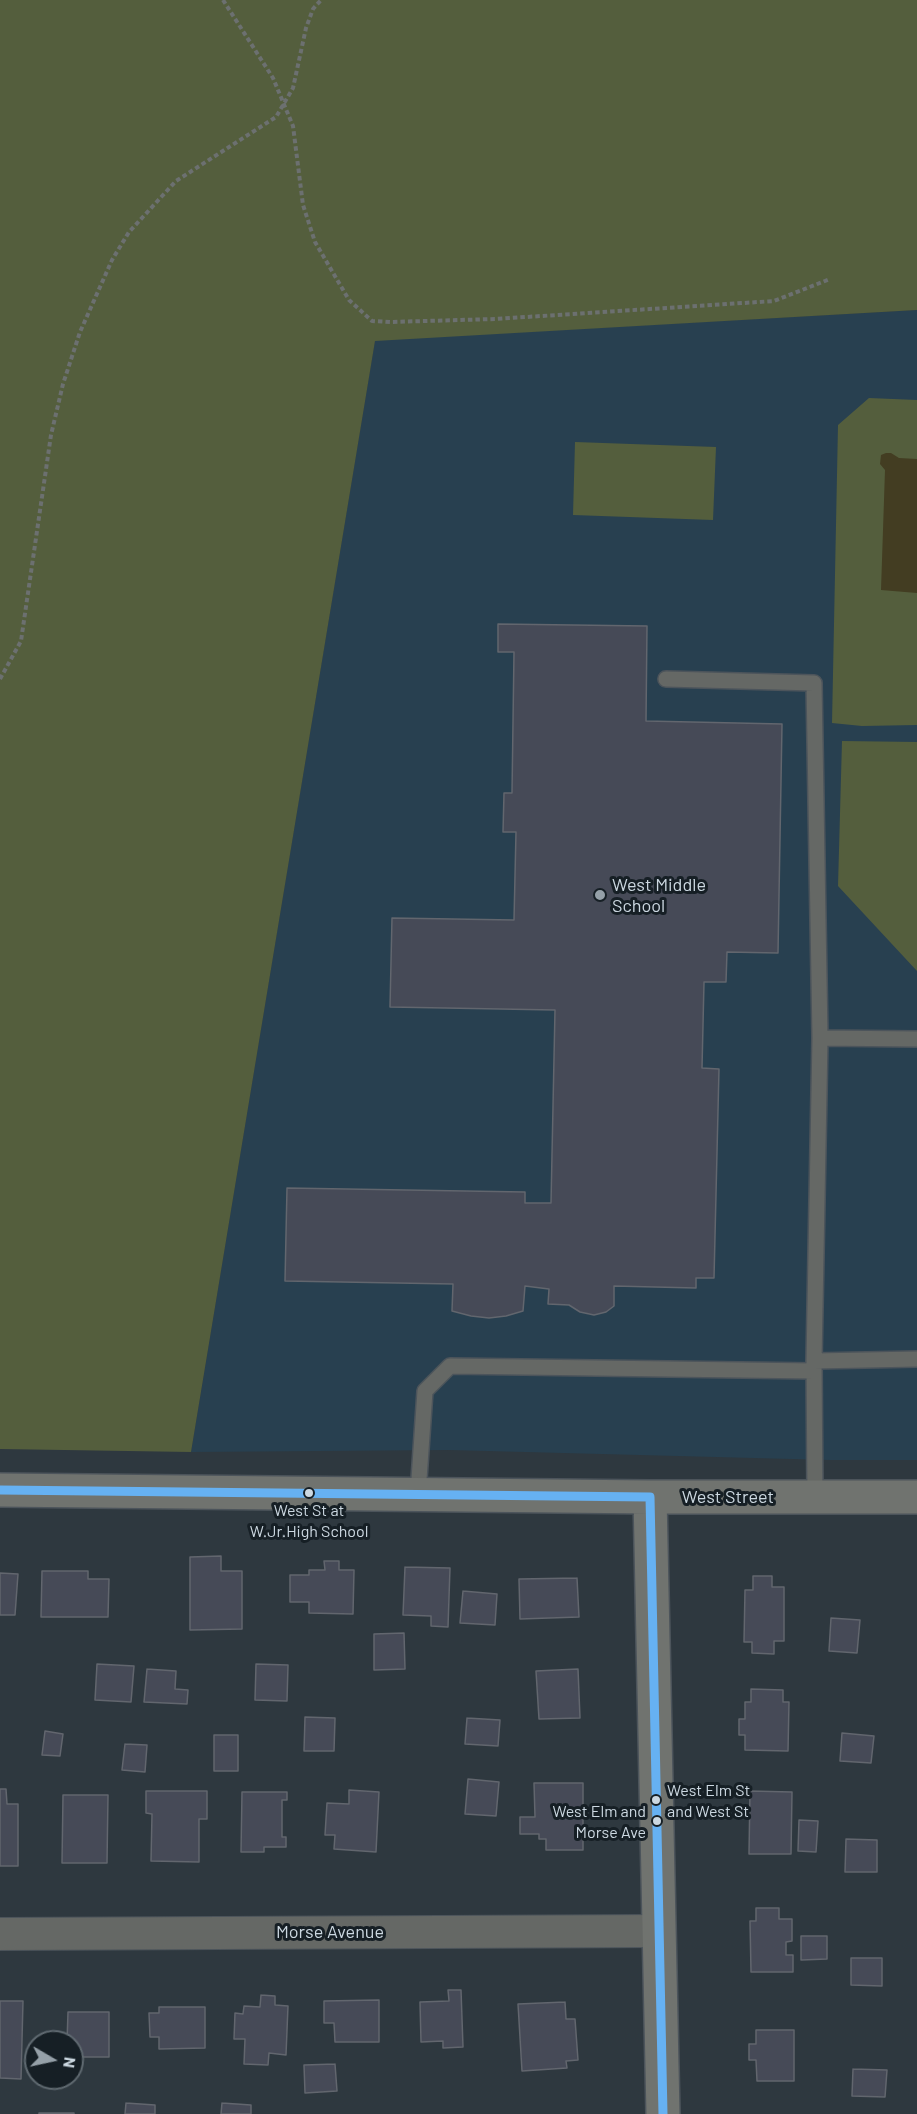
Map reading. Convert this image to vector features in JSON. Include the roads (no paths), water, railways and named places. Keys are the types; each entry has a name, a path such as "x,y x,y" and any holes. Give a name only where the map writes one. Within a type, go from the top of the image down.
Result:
{"street":[{"name":"West Street","path":"0,1490 650,1497 917,1497"},
{"path":"650,1497 663,2114"},
{"name":"Morse Avenue","path":"0,1934 659,1931"}],"lane":[{"path":"666,679 814,682 820,1038 814,1366 815,1497"},
{"path":"820,1038 917,1039"},
{"path":"418,1494 425,1390 450,1365 814,1366 917,1359"}],"place":[{"name":"West Middle School","path":"600,895"},
{"name":"West St at W.Jr.High School","path":"309,1493"},
{"name":"West Elm St and West St","path":"656,1800"},
{"name":"West Elm and Morse Ave","path":"657,1821"}]}
